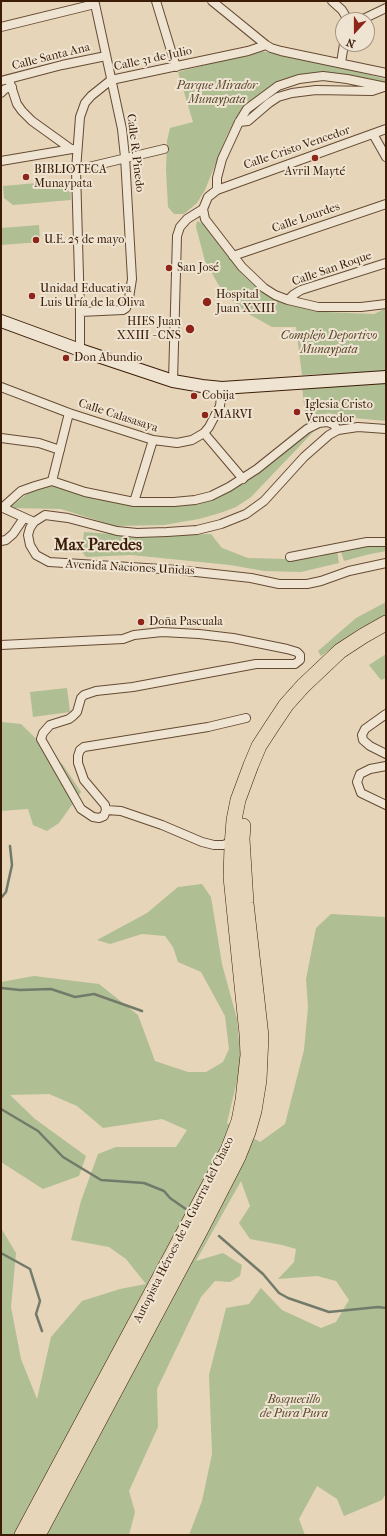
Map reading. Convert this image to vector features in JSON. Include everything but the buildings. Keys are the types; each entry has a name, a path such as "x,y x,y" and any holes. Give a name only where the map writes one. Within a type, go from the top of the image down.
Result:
{"highway":[{"name":"Autopista Héroes de la Guerra del Chaco","path":"22,1535 228,1150 239,1121 248,1055 231,877 232,842 236,813 244,782 259,746 276,720 303,686 340,651 386,623"},
{"name":"Autopista Héroes de la Guerra del Chaco","path":"38,1535 200,1231 238,1157 248,1132 254,1111 259,1080 261,1036 246,903 242,839 243,821 247,802 258,766 278,729 310,690 329,670 367,642 386,632"}],"street":[{"path":"156,1 176,67"},
{"path":"212,1 266,45 281,51 386,73"},
{"path":"332,1 342,10"},
{"path":"342,1 342,10"},
{"name":"Calle R. Pinedo","path":"1,27 95,4 122,130 132,279 130,298 126,308 123,310 80,312"},
{"path":"375,13 386,8"},
{"name":"Calle 31 de Julio","path":"80,350 76,170 74,148 81,111 91,96 111,80 176,67 259,48 266,45"},
{"path":"341,63 343,52"},
{"name":"Calle Santa Ana","path":"1,93 5,89 7,83 62,65 106,56"},
{"path":"173,381 177,236 180,227 187,219 203,209 208,197 217,190 217,178 222,159 239,122 247,109 278,86 299,79 324,76 385,87"},
{"path":"7,83 17,104 32,121 74,148"},
{"path":"239,122 248,121 278,97 292,93 316,90 372,91 385,87"},
{"name":"Calle Cristo Vencedor","path":"217,190 386,129"},
{"path":"372,134 386,157"},
{"path":"1,161 74,148"},
{"path":"76,170 125,157 164,149"},
{"name":"Calle Lourdes","path":"233,256 386,204"},
{"path":"203,209 206,219 233,256 251,277 264,288 288,300 318,307 361,307 386,304"},
{"name":"Calle San Roque","path":"288,300 300,290 386,263"},
{"path":"1,321 80,350 173,381 222,388 386,377"},
{"name":"Calle Calasasaya","path":"1,387 69,412 153,440 177,443 192,440 204,433"},
{"path":"222,388 220,406 210,427 204,433 243,479"},
{"path":"52,481 69,412"},
{"path":"338,430 333,424 327,422 319,423 307,429 243,479 223,490 195,500 174,502 134,502 85,492 52,481 22,491 2,507 34,522 45,515 54,515 117,531 136,533 197,530 221,524 246,514 264,501 318,443 338,430 358,427 386,429"},
{"path":"1,438 39,443 60,450"},
{"path":"134,502 153,440"},
{"path":"1,541 6,540 13,534 24,518"},
{"name":"Avenida Naciones Unidas","path":"34,522 28,535 30,545 36,555 42,559 57,564 178,570 244,577 279,584 295,584 321,581 349,571 386,563"},
{"path":"290,556 367,542 386,542"},
{"path":"1,644 123,639 134,635 169,632 232,638 287,649 297,652 300,655 300,660 295,664 256,664 134,687 96,691 84,695 81,698 77,712 73,716 50,725 43,733 41,739 81,809 93,817 99,818 104,816 106,810 105,805 84,780 80,770 78,756 80,750 84,747 208,727 246,718"},
{"path":"386,714 364,729 362,735 363,740 370,746 386,754"},
{"path":"386,766 370,768 360,774 357,782 361,793 386,805"},
{"path":"106,810 121,812 162,825 202,842 214,845 223,845 232,842"}],"green space":[{"name":"Parque Mirador Munaypata","path":"261,51 338,67 386,79 386,87 353,81 313,80 280,87 254,102 236,119 227,135 205,190 197,203 184,214 174,214 168,207 166,170 167,141 170,128 193,122 178,72"},
{"path":"70,180 71,200 13,205 4,198 3,186"},
{"name":"Complejo Deportivo Munaypata","path":"197,221 206,225 244,276 258,289 275,299 309,310 324,312 374,314 386,308 386,371 302,375 296,327 272,327 247,313 226,295 205,261 196,227"},
{"path":"39,225 40,242 1,245 1,228"},
{"name":"Complejo Deportivo Munaypata","path":"386,383 386,421 354,418 342,420 330,413 317,415 306,423 302,386"},
{"path":"316,429 251,497 236,507 199,519 164,525 115,526 61,509 9,508 31,491 56,485 113,502 136,507 172,506 203,500 227,493"},
{"path":"84,532 138,536 211,534 222,548 248,558 288,559 319,557 337,550 339,563 301,572 264,571 230,565 131,555 86,557 82,552"},
{"path":"386,540 386,551 344,561 339,546"},
{"path":"386,602 386,615 357,630 321,656 318,651 356,618"},
{"path":"386,654 386,678 381,680 369,665"},
{"path":"67,688 70,712 33,717 30,692"},
{"path":"1,722 21,724 63,765 81,792 59,823 47,831 33,825 28,809 1,811"},
{"name":"Bosquecillo de Pura Pura","path":"202,884 211,897 222,964 237,1019 241,1064 227,1123 260,1142 285,1124 304,1050 308,1007 306,979 316,928 331,914 386,917 386,1494 382,1500 344,1516 337,1499 317,1486 299,1519 305,1535 189,1535 202,1501 212,1454 209,1375 226,1308 249,1304 261,1288 282,1310 321,1328 336,1322 349,1300 336,1281 317,1276 278,1279 294,1262 296,1249 250,1239 239,1223 250,1206 241,1181 196,1261 223,1253 242,1265 240,1276 230,1282 215,1281 201,1297 157,1389 158,1427 129,1491 135,1512 129,1535 1,1535 1,1228 16,1253 11,1307 21,1359 37,1399 51,1337 82,1301 120,1289 146,1284 126,1259 109,1247 71,1240 81,1201 98,1154 116,1147 176,1147 187,1130 162,1119 103,1128 77,1106 49,1094 10,1095 35,1119 86,1156 79,1176 43,1189 1,1162 1,982 34,976 99,984 138,1015 155,1061 188,1072 206,1072 223,1062 229,1049 225,1016 201,972 178,962 173,947 165,936 142,934 110,944 97,940 147,913 178,887"}],"waterway":[{"path":"1,898 6,892 12,865 10,846"},
{"path":"1,988 20,990 51,989 75,997 94,994 142,1011"},
{"path":"1,1109 38,1131 63,1157 101,1180 144,1183 164,1191 170,1198 190,1212"},
{"path":"219,1236 263,1274 279,1293 288,1298 329,1312 378,1307 386,1308"},
{"path":"1,1253 30,1269 40,1301 36,1314 42,1331"}],"place":[{"name":"Avril Mayté","path":"315,158"},
{"name":"BIBLIOTECA Munaypata","path":"26,177"},
{"name":"U.E. 25 de mayo","path":"36,240"},
{"name":"San José","path":"169,268"},
{"name":"Unidad Educativa Luis Uría de la Oliva","path":"32,296"},
{"name":"Hospital Juan XXIII","path":"207,302"},
{"name":"HIES Juan XXIII - CNS","path":"190,329"},
{"name":"Don Abundio","path":"66,358"},
{"name":"Cobija","path":"194,396"},
{"name":"Iglesia Cristo Vencedor","path":"297,412"},
{"name":"MARVI","path":"205,415"},
{"name":"Doña Pascuala","path":"141,622"}],"district":[{"name":"Max Paredes","path":"98,546"}]}
